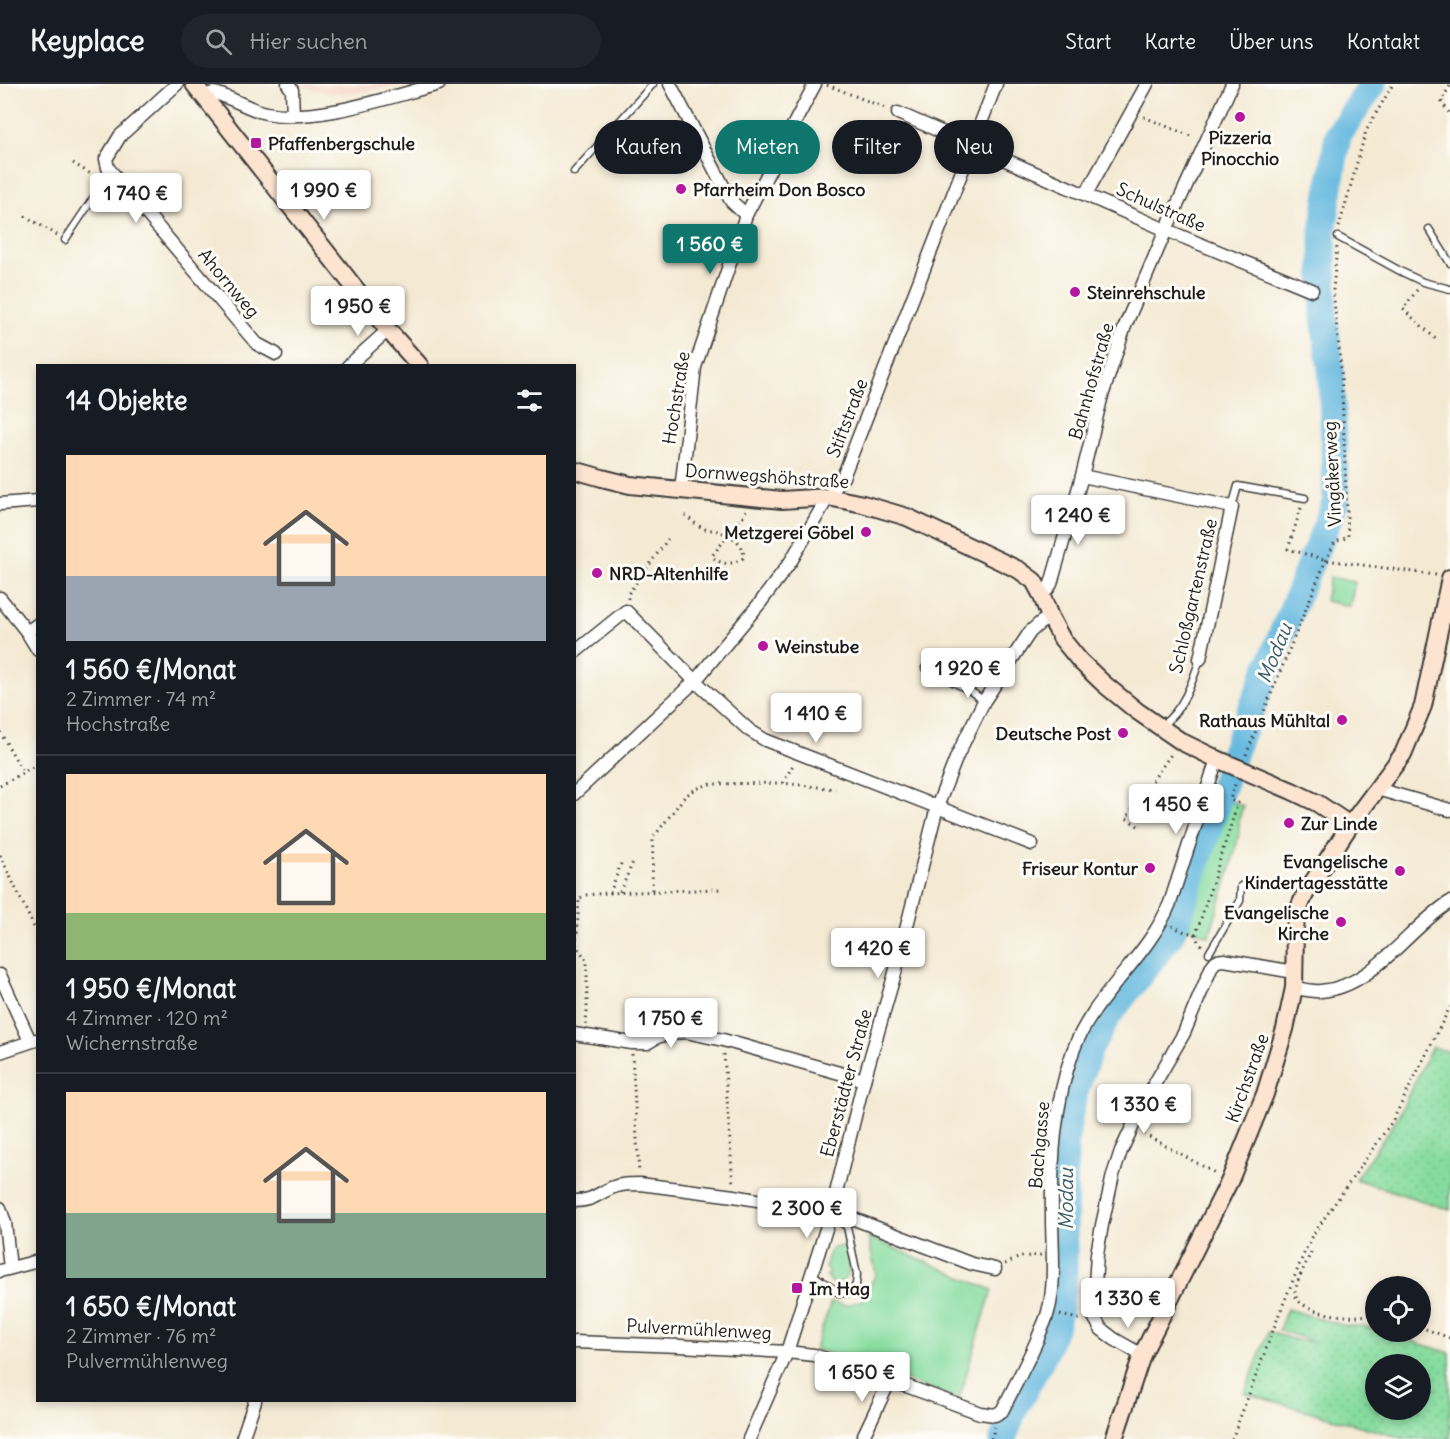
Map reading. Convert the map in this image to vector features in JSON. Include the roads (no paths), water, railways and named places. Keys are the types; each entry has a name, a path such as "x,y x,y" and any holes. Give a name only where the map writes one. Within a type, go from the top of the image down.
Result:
{"street":[{"path":"108,178 106,159 120,136 177,84"},
{"path":"288,84 292,90 293,115"},
{"path":"199,90 218,94 265,113 293,115 352,108 439,84"},
{"path":"670,84 731,201 746,215"},
{"name":"Hochstraße","path":"681,490 695,367 746,215 814,84"},
{"name":"Stiftstraße","path":"983,120 996,84"},
{"path":"1086,194 1147,84"},
{"name":"Bahnhofstraße","path":"1041,594 1051,584 1101,399 1125,326 1232,84"},
{"path":"199,90 388,330 418,364"},
{"name":"Schulstraße","path":"898,113 934,129"},
{"name":"Schulstraße","path":"1014,163 1312,291"},
{"name":"Stiftstraße","path":"576,792 695,681 760,603 791,561 843,477 962,174"},
{"name":"Ahornweg","path":"108,178 256,344 276,354"},
{"path":"350,364 388,330"},
{"name":"Dornwegshöhstraße","path":"576,471 630,485 782,500 828,498 863,504 907,517 1019,570 1034,581 1062,639 1080,661 1104,684 1159,727 1182,742 1217,759 1317,803 1350,825"},
{"name":"Schloßgartenstraße","path":"1082,476 1232,507 1200,659"},
{"path":"0,504 36,501"},
{"name":"Kirchstraße","path":"1114,1439 1142,1355 1230,1180 1265,1094 1286,1029 1294,980 1297,913 1305,894 1350,825 1403,754 1424,706 1444,577"},
{"path":"0,598 36,647"},
{"path":"576,651 627,610 695,681 749,730 765,740 1032,844"},
{"name":"Eberstädter Straße","path":"749,1439 787,1352 831,1213 937,807 957,756 984,701 1030,632 1050,617"},
{"path":"27,632 36,625"},
{"name":"Bachgasse","path":"995,1415 1002,1411 1048,1313 1053,1254 1052,1196 1055,1132 1057,1114 1074,1050 1087,1023 1106,995 1162,921 1217,759"},
{"path":"1377,789 1450,810"},
{"path":"1142,1355 1101,1329 1093,1315 1097,1254 1102,1225 1121,1151 1144,1102 1184,1033 1212,966 1216,961 1224,960 1294,980 1308,990 1322,991 1351,982 1387,957 1437,910 1450,902"},
{"path":"0,975 34,1040 0,1052"},
{"path":"580,1035 646,1043 657,1037 686,1032 723,1040 864,1080"},
{"path":"576,1201 584,1201 625,1184 734,1196 831,1213 972,1264 995,1269"},
{"path":"0,1208 4,1222 5,1269 36,1261"},
{"name":"Pulvermühlenweg","path":"576,1342 814,1355 980,1413 995,1415"},
{"path":"862,1439 890,1380"},
{"path":"242,1439 255,1402"}],"lane":[{"path":"574,172 653,84"},
{"path":"65,240 108,178"},
{"path":"1429,229 1450,263"},
{"path":"1338,237 1423,282 1450,289"},
{"path":"1232,507 1238,486 1305,498"},
{"name":"Schloßgartenstraße","path":"1159,727 1170,719 1188,692 1200,659"},
{"path":"925,668 969,690 984,701"},
{"path":"1209,953 1240,901 1240,886"},
{"path":"812,1274 839,1293 849,1293 856,1285 857,1274 847,1227 831,1213"}],"waterway":[{"name":"Modau","path":"1003,1439 1012,1414 1043,1356 1057,1320 1064,1272 1065,1142 1071,1107 1081,1073 1091,1046 1108,1016 1170,936 1178,919 1235,749 1336,501 1331,371 1324,316 1323,231 1338,135 1373,84"}],"place":[{"name":"Pizzeria Pinocchio","path":"1240,117"},
{"name":"Pfaffenbergschule","path":"256,143"},
{"name":"Pfarrheim Don Bosco","path":"681,189"},
{"name":"Steinrehschule","path":"1075,292"},
{"name":"Metzgerei Göbel","path":"866,532"},
{"name":"NRD-Altenhilfe","path":"597,573"},
{"name":"Weinstube","path":"763,646"},
{"name":"Rathaus Mühltal","path":"1342,720"},
{"name":"Deutsche Post","path":"1123,733"},
{"name":"Zur Linde","path":"1289,823"},
{"name":"Friseur Kontur","path":"1150,868"},
{"name":"Evangelische Kindertagesstätte","path":"1400,871"},
{"name":"Evangelische Kirche","path":"1341,922"},
{"name":"Im Hag","path":"797,1288"}]}
